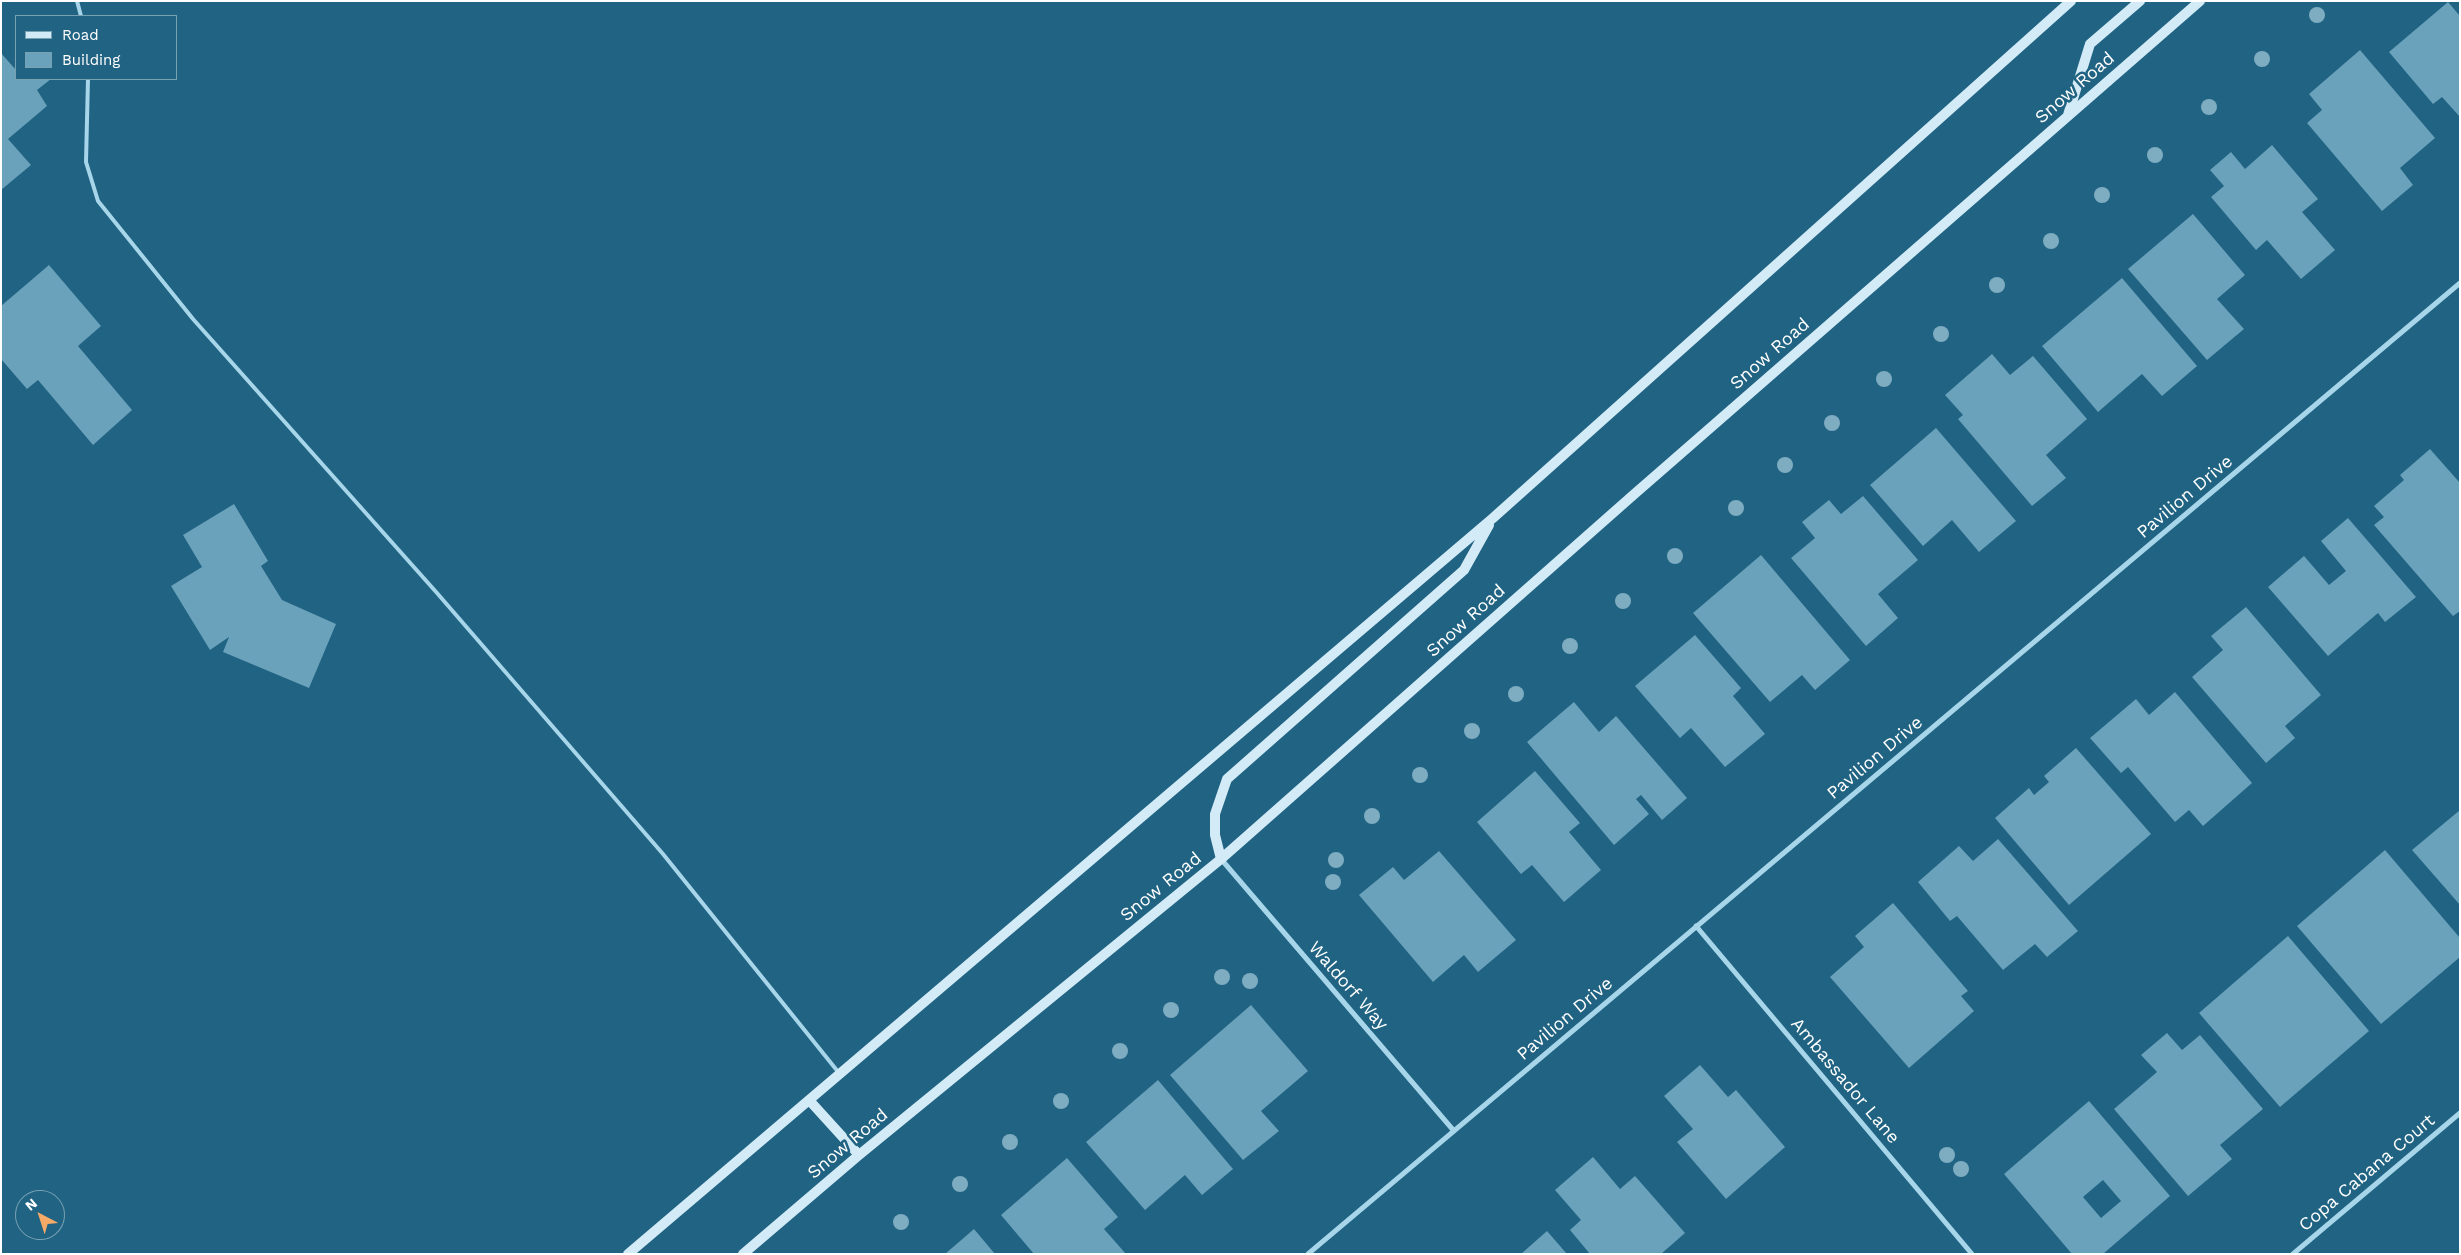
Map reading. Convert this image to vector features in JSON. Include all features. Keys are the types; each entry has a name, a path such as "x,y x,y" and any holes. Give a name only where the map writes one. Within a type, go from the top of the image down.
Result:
{"main road":[{"path":"628,1254 1493,518 2071,1"},
{"path":"2068,116 2090,44 2140,1"},
{"name":"Snow Road","path":"743,1254 859,1155 1221,859 1616,510 2200,1"},
{"path":"1221,859 1216,835 1215,814 1227,779 1464,570 1493,518"},
{"path":"808,1100 859,1155"}],"street":[{"name":"Pavilion Drive","path":"1308,1254 2460,282"},
{"name":"Waldorf Way","path":"1221,859 1454,1131"},
{"name":"Ambassador Lane","path":"1696,926 1972,1254"},
{"name":"Copa Cabana Court","path":"2293,1254 2460,1113"}],"lane":[{"path":"77,1 81,15"},
{"path":"88,80 86,162 98,201 193,319 437,593 663,854 839,1073"}],"building":[{"path":"2448,2 2460,16 2460,117 2442,97 2433,104 2389,52"},
{"path":"2360,50 2435,138 2400,168 2413,185 2382,211 2307,123 2322,110 2309,94"},
{"path":"1,53 15,69 15,80 50,80 37,90 47,106 8,139 31,165 1,190"},
{"path":"2272,145 2318,199 2302,212 2335,250 2301,279 2267,240 2256,250 2211,197 2224,186 2210,170 2231,152 2245,169"},
{"path":"2193,214 2245,275 2217,299 2244,329 2207,360 2128,269"},
{"path":"49,265 101,326 78,346 132,410 93,445 38,380 27,389 1,359 1,306"},
{"path":"2122,278 2197,366 2162,396 2142,374 2098,412 2042,346"},
{"path":"1992,354 2010,375 2033,356 2087,419 2046,455 2066,478 2032,506 1958,419 1963,415 1945,395"},
{"path":"1936,428 2016,521 1979,552 1952,520 1923,546 1870,485"},
{"path":"2430,449 2460,483 2460,611 2453,616 2374,525 2384,517 2374,506 2404,480 2400,475"},
{"path":"1863,496 1918,560 1878,594 1898,618 1866,646 1791,558 1815,538 1802,522 1829,500 1841,514"},
{"path":"234,504 268,561 261,566 282,600 336,624 309,688 223,652 229,637 210,650 171,586 202,567 183,535"},
{"path":"2348,518 2416,597 2385,622 2378,613 2328,656 2268,587 2304,556 2329,585 2346,571 2321,541"},
{"path":"1761,555 1850,660 1815,690 1802,675 1770,702 1693,613"},
{"path":"2246,607 2321,695 2285,726 2295,738 2266,763 2192,677 2223,650 2211,636"},
{"path":"1695,635 1741,688 1733,696 1765,734 1725,767 1691,728 1680,738 1635,686"},
{"path":"2175,692 2252,783 2203,826 2189,810 2175,822 2128,767 2121,773 2090,738 2136,699 2149,715"},
{"path":"1574,702 1599,732 1616,716 1687,798 1662,820 1641,795 1636,799 1649,814 1614,845 1527,742"},
{"path":"2076,748 2151,834 2069,905 1995,818 2029,788 2034,795 2049,782 2044,776"},
{"path":"1535,771 1580,823 1569,832 1601,870 1564,902 1532,865 1521,874 1477,822"},
{"path":"2460,810 2460,905 2412,850"},
{"path":"1998,839 2078,931 2047,957 2035,944 2003,970 1957,916 1950,921 1918,882 1959,846 1973,861"},
{"path":"2385,850 2460,938 2460,957 2381,1024 2297,926"},
{"path":"1439,851 1516,940 1478,972 1464,955 1433,982 1359,895 1393,867 1404,880"},
{"path":"1893,903 1968,991 1961,996 1974,1011 1909,1068 1830,977 1864,947 1855,936"},
{"path":"2288,936 2369,1031 2280,1107 2199,1013"},
{"path":"1251,1005 1308,1071 1261,1111 1279,1131 1243,1160 1170,1075"},
{"path":"2167,1033 2182,1050 2200,1035 2263,1109 2220,1145 2232,1159 2188,1196 2114,1109 2157,1072 2141,1055"},
{"path":"1700,1065 1728,1097 1736,1090 1785,1147 1726,1199 1677,1142 1693,1129 1664,1096"},
{"path":"1158,1080 1233,1169 1202,1195 1185,1175 1145,1210 1086,1142"},
{"path":"2089,1101 2170,1196 2103,1254 2072,1254 2004,1174","holes":["2103,1180 2121,1201 2101,1218 2083,1197"]},
{"path":"1593,1157 1620,1189 1635,1176 1685,1233 1661,1254 1590,1254 1570,1230 1581,1220 1555,1190"},
{"path":"1067,1158 1118,1217 1104,1229 1126,1254 1034,1254 1001,1215"},
{"path":"974,1229 995,1254 945,1254"},
{"path":"1547,1231 1567,1254 1521,1254"}]}
